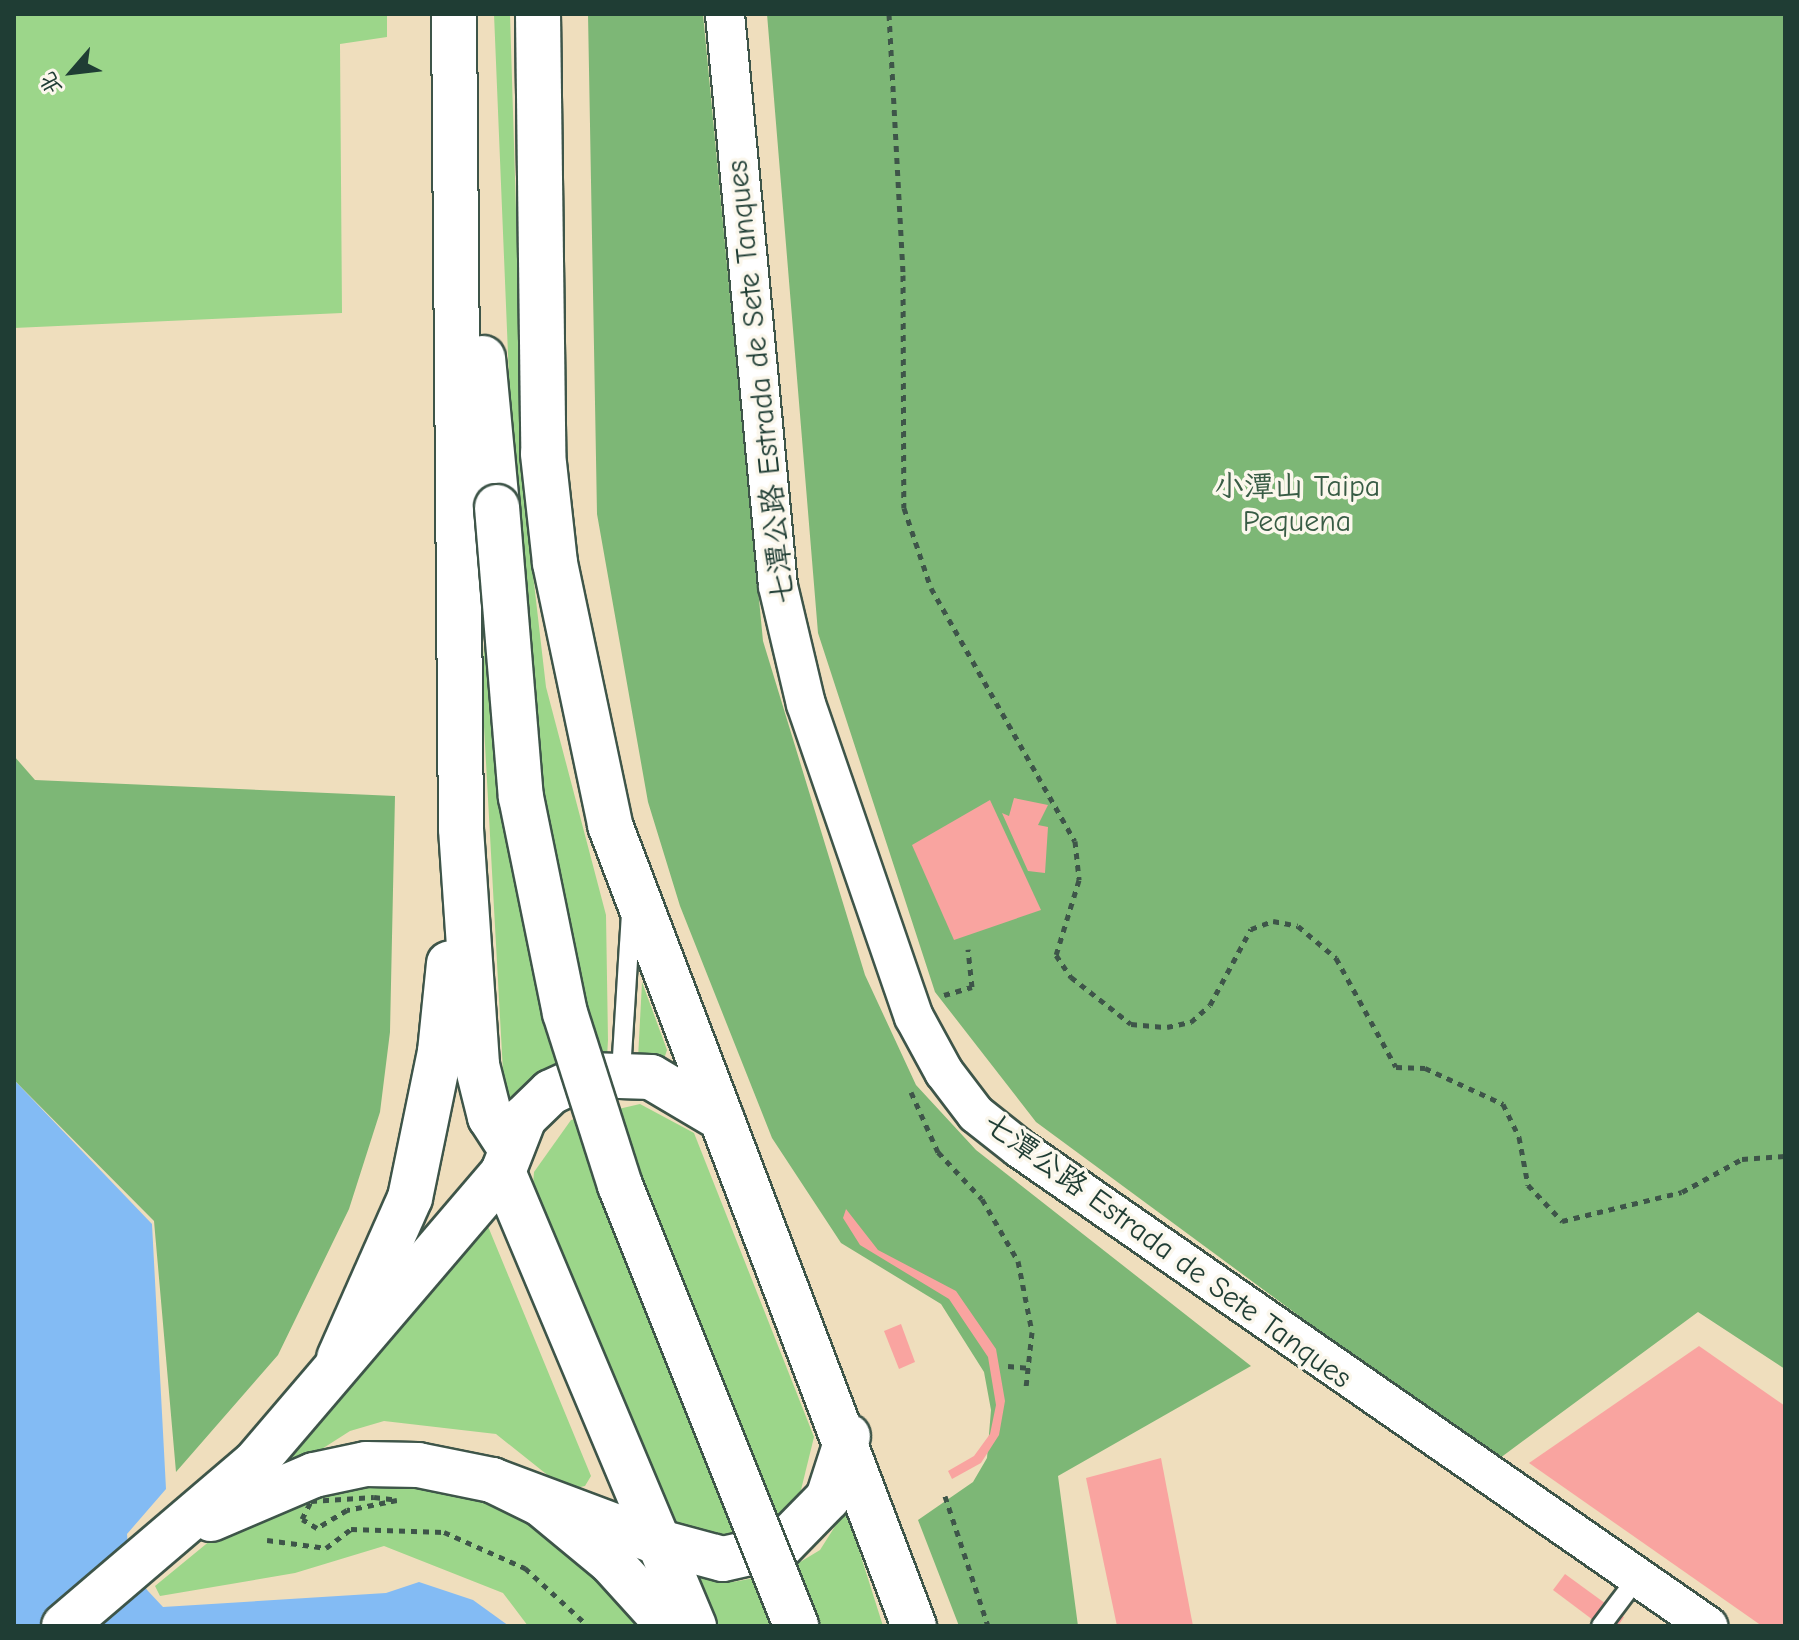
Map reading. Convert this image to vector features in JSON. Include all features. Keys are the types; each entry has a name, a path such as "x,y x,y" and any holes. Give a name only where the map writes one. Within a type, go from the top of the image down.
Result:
{"main road":[{"path":"454,14 461,829 477,1065 490,1117 652,1540 694,1626"},
{"path":"538,14 543,454 580,696 632,898 848,1436 914,1626"},
{"path":"456,71 521,797 565,1013 620,1185 796,1626"},
{"path":"339,1358 389,1253 427,1131 461,829"},
{"path":"64,1626 254,1464 506,1158 551,1092 588,1075 621,1072 674,1084 722,1119"},
{"path":"169,1539 314,1475 366,1464 492,1480 652,1540 723,1559 781,1546 828,1498 848,1436"},
{"path":"492,1480 541,1504 611,1562 669,1626"}],"street":[{"name":"七潭公路 Estrada de Sete Tanques","path":"725,14 778,586 806,704 927,1042 976,1114 1019,1148 1708,1626"}],"lane":[{"path":"621,1072 632,898"},
{"path":"1601,1626 1637,1578"}],"path":[{"path":"889,14 903,275 904,508 931,588 1075,841 1079,880 1056,955 1071,977 1131,1024 1167,1027 1191,1022 1210,1005 1251,929 1273,921 1298,926 1336,958 1396,1067 1425,1068 1503,1104 1519,1137 1528,1185 1562,1221 1682,1192 1742,1159 1785,1156"},
{"path":"927,1042 941,1029 944,994 972,987 968,949"},
{"path":"910,1088 938,1152 982,1199 1018,1261 1029,1308 1030,1368 1026,1387"},
{"path":"1008,1366 1030,1368"},
{"path":"945,1496 988,1626"},
{"path":"397,1500 410,1501"},
{"path":"263,1540 326,1548 351,1529 444,1532 525,1568 588,1626"}],"green space":[{"path":"14,14 387,14 387,37 340,44 342,313 14,328"},
{"path":"494,14 510,14 525,505 546,687 606,915 608,1040 607,1058 505,1108 482,690 490,506 514,500"},
{"path":"588,14 703,14 763,641 865,975 916,1085 976,1150 1251,1366 1058,1476 1078,1626 959,1626 918,1520 973,1482 987,1458 991,1410 984,1372 941,1304 841,1243 772,1138 680,906 648,802 597,514"},
{"name":"小潭山 Taipa Pequena","path":"767,14 1785,14 1785,1369 1698,1312 1496,1461 1036,1122 935,992 818,633"},
{"path":"14,756 35,780 395,796 390,1032 380,1112 349,1209 278,1355 176,1472 154,1221 14,1080"},
{"path":"642,982 667,1050 663,1062 638,1059"},
{"path":"640,1104 694,1133 814,1437 800,1494 782,1516 735,1537 684,1531 648,1504 531,1210 534,1172 571,1120"},
{"path":"473,1190 591,1476 585,1486 571,1489 555,1481 496,1434 384,1421 350,1431 289,1470 282,1461"},
{"path":"373,1480 489,1496 574,1544 649,1626 528,1626 503,1593 384,1546 295,1573 160,1596 155,1586 239,1517"},
{"path":"846,1509 883,1626 707,1626 680,1574 733,1582 782,1573 820,1550"}],"water":[{"path":"14,1080 152,1224 166,1489 127,1534 130,1568 148,1591 163,1607 386,1593 419,1582 473,1600 509,1626 14,1626"}],"building":[{"path":"1014,798 1048,805 1038,825 1048,827 1045,873 1028,871 1002,813 1009,816"},
{"path":"990,800 1041,910 954,940 912,845"},
{"path":"846,1209 878,1250 956,1291 996,1349 1005,1401 999,1435 981,1463 952,1479 948,1471 974,1456 990,1434 996,1405 988,1357 949,1299 860,1245 843,1218"},
{"path":"901,1324 915,1362 899,1369 884,1331"},
{"path":"1699,1346 1785,1406 1785,1626 1762,1626 1529,1463"},
{"path":"1161,1458 1193,1626 1117,1626 1086,1478"},
{"path":"1565,1574 1624,1617 1618,1626 1601,1626 1553,1590"}]}
